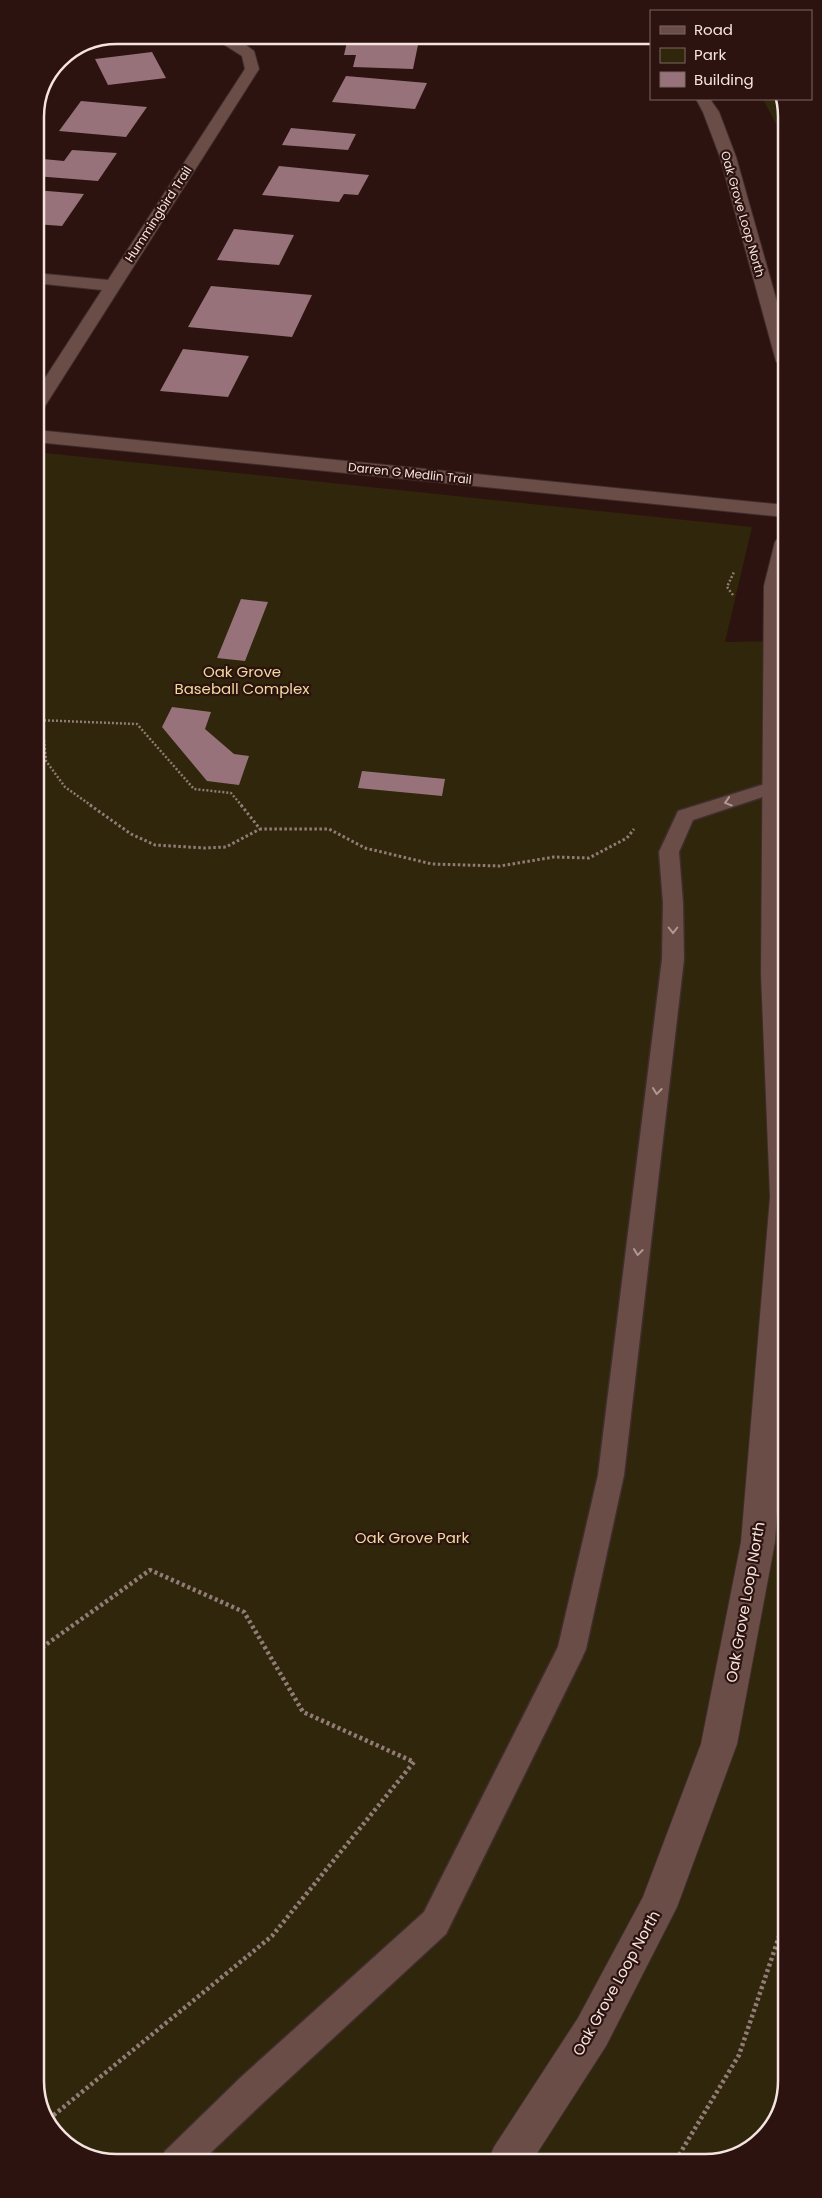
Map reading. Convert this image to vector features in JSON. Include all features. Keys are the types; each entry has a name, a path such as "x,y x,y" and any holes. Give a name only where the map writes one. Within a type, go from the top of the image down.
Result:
{"street":[{"name":"Hummingbird Trail","path":"44,393 252,69 250,54 235,44"},
{"name":"Oak Grove Loop North","path":"704,100 711,112 728,157 778,340"},
{"path":"44,279 112,286"},
{"name":"Darren G Medlin Trail","path":"44,437 778,510"},
{"name":"Oak Grove Loop North","path":"778,573 775,586 774,788 774,974 778,1063"},
{"name":"Oak Grove Loop North","path":"513,2154 592,2032 658,1907 719,1744 758,1542 778,1276"}],"lane":[{"path":"185,2154 252,2090 435,1922 572,1649 611,1475 673,959 673,903 669,852 684,816 774,788"}],"path":[{"path":"735,570 727,587 738,602"},
{"path":"44,720 137,724 194,789 231,794 260,829"},
{"path":"44,740 46,761 65,787 131,834 155,845 226,847 260,829 329,829 365,848 432,864 500,866 554,857 589,858 627,838 638,822"},
{"path":"44,1646 150,1570 244,1612 303,1712 414,1762 272,1936 53,2116"},
{"path":"680,2154 739,2055 778,1939"}],"green space":[{"path":"764,100 776,100 778,128"},
{"name":"Oak Grove Park","path":"44,453 752,527 725,642 778,641 778,2090 774,2104 768,2118 757,2133 737,2147 714,2154 112,2154 85,2147 65,2133 56,2122 49,2109 44,2090"}],"building":[{"path":"347,44 418,45 413,69 353,67 356,55 344,55"},
{"path":"152,52 166,78 108,85 95,59"},
{"path":"346,76 427,83 415,109 332,102"},
{"path":"81,101 147,107 126,137 59,131"},
{"path":"291,128 356,134 348,150 282,145"},
{"path":"72,150 117,153 98,181 44,177 44,159 64,161"},
{"path":"279,166 369,175 358,195 344,194 339,202 262,195"},
{"path":"44,191 84,194 62,226 44,225"},
{"path":"234,229 294,235 279,265 217,260"},
{"path":"211,286 312,295 292,337 188,327"},
{"path":"183,349 249,356 228,397 160,391"},
{"path":"241,599 268,602 245,661 217,658"},
{"path":"172,707 211,712 205,729 234,754 249,756 239,785 207,781 162,727"},
{"path":"362,771 445,779 442,796 358,788"}],"park label":[{"name":"Oak Grove Baseball Complex","path":"242,680"}]}
